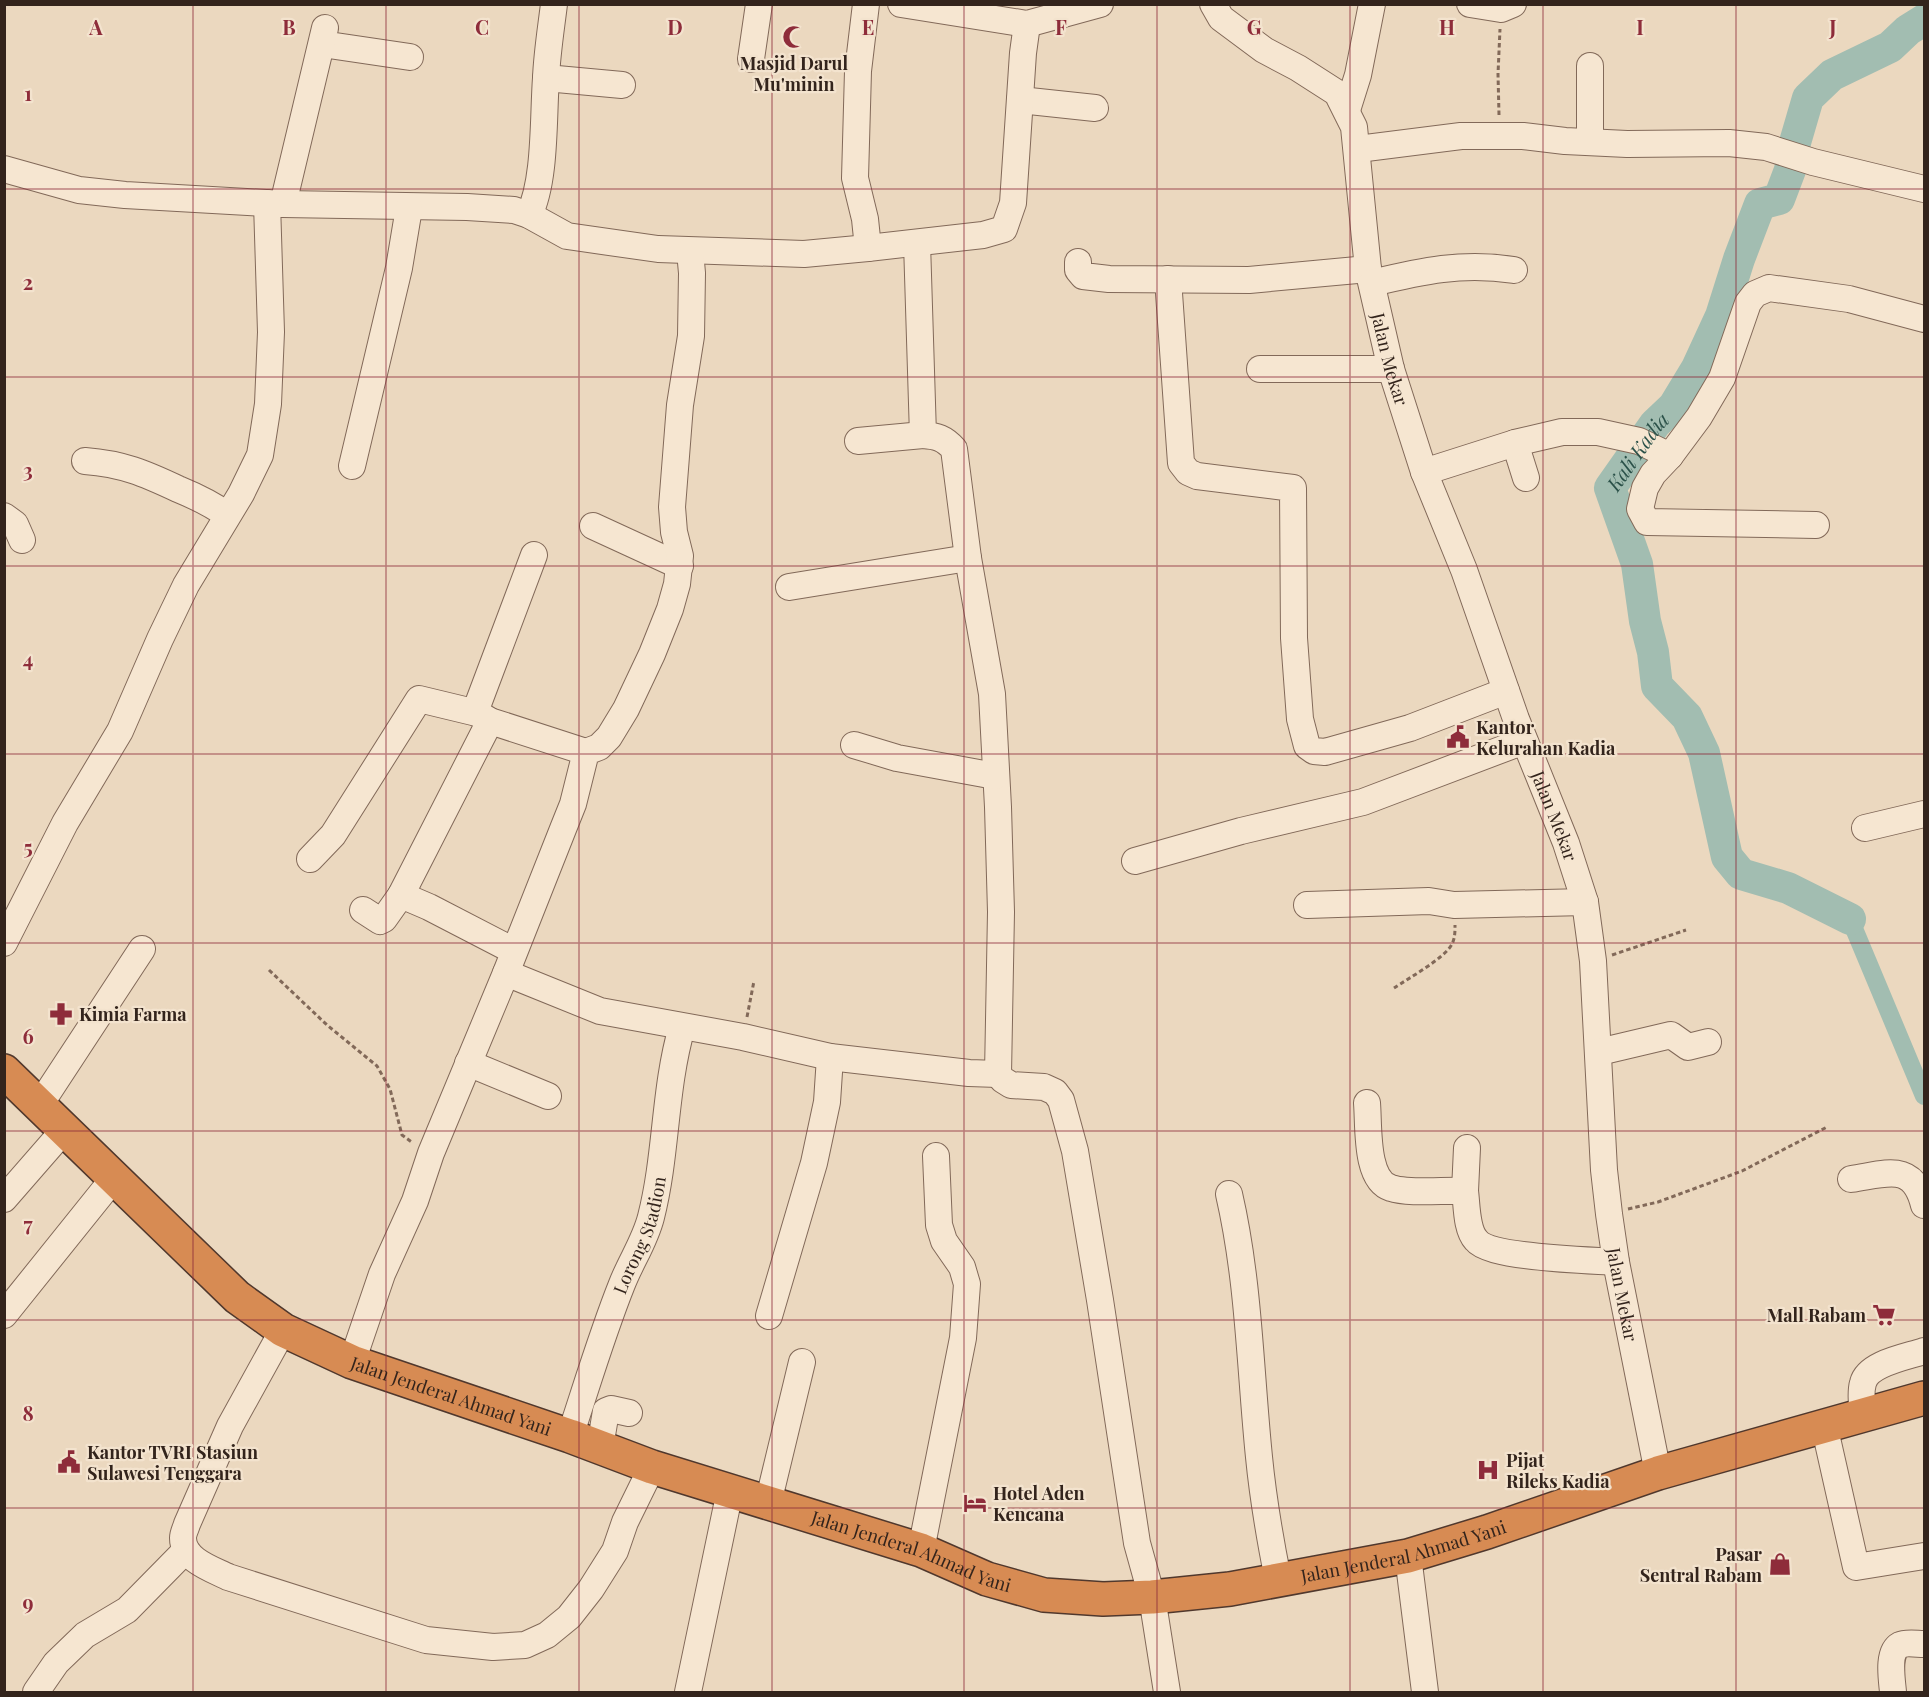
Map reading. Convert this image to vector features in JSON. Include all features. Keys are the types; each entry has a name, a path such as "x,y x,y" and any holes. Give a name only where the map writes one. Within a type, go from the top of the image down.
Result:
{"highway":[{"name":"Jalan Jenderal Ahmad Yani","path":"4,1071 237,1297 283,1330 352,1362 570,1436 652,1467 921,1550 987,1579 1044,1595 1103,1599 1152,1597 1230,1589 1408,1556 1487,1532 1658,1473 1924,1398"}],"street":[{"path":"529,214 538,187 554,4"},
{"path":"752,59 759,4"},
{"path":"866,4 858,71 855,177 865,219 868,248"},
{"path":"901,4 1027,24 1101,4"},
{"path":"1213,4 1221,18 1264,50 1337,93 1347,110"},
{"path":"1347,110 1358,75 1371,4"},
{"path":"1470,4 1507,7"},
{"path":"4,169 79,190 125,195 275,204 500,208 529,214 557,232 580,240 658,249 804,254 983,235 1004,229 1013,203 1027,24"},
{"path":"4,943 65,823 120,731 159,639 186,585 241,494 260,455 268,404 275,204 323,36 410,57"},
{"path":"1590,66 1590,142"},
{"path":"546,78 622,85"},
{"path":"1020,100 1095,108"},
{"name":"Jalan Mekar","path":"1347,110 1354,127 1358,149 1365,246 1370,276 1391,369 1424,472 1464,570 1524,741 1566,843 1585,902 1593,961 1604,1170 1609,1214 1616,1262 1658,1473"},
{"path":"1358,149 1461,136 1500,136 1627,144 1729,143 1766,147 1813,162 1924,189"},
{"path":"352,466 399,268 409,208"},
{"path":"917,243 923,435"},
{"path":"310,860 333,835 419,699 484,717 586,752 599,747 612,732 626,709 652,654 670,609 680,566 672,507 680,405 691,336 690,250"},
{"path":"1078,262 1078,270 1083,276 1109,279 1249,280 1370,276 1451,266 1514,270"},
{"path":"1168,279 1180,463 1188,472 1197,476 1293,488 1294,639 1300,718 1307,746 1314,751 1325,752 1410,728 1491,698 1506,690"},
{"path":"1816,525 1647,522 1640,509 1645,488 1653,474 1699,417 1722,378 1748,303 1762,289 1849,299 1924,319"},
{"path":"1260,369 1391,369"},
{"path":"1424,472 1515,443 1562,432 1598,432 1639,441 1667,455"},
{"path":"858,441 934,435 944,439 954,449 968,558 992,694 1001,912 998,1074 1011,1085 1044,1087 1055,1092 1061,1100 1075,1151 1137,1543 1152,1597 1167,1692"},
{"path":"1515,443 1526,478"},
{"path":"85,461 139,471 206,502 227,515"},
{"path":"4,516 15,524 22,540"},
{"path":"593,526 680,566"},
{"path":"363,910 380,921 384,919 401,895 484,717 478,704 534,555"},
{"path":"789,587 968,558"},
{"path":"1135,861 1241,831 1363,802 1524,741"},
{"path":"854,745 897,758 995,776"},
{"path":"352,1362 382,1274 415,1201 431,1153 573,804 586,752"},
{"path":"1865,828 1924,814"},
{"path":"401,895 429,907 510,962 600,1011 681,1027 743,1036 830,1057 969,1074 998,1074"},
{"path":"1307,905 1429,901 1454,905 1585,902"},
{"path":"39,1106 142,949"},
{"name":"Lorong Stadion","path":"570,1436 614,1306 650,1219 662,1160 664,1123 674,1056 681,1027"},
{"path":"1599,1052 1671,1035 1688,1047 1708,1042"},
{"path":"769,1316 814,1163 827,1102 830,1057"},
{"path":"468,1063 548,1096"},
{"path":"1367,1103 1372,1166 1377,1178 1388,1188 1402,1191 1465,1191"},
{"path":"4,1199 65,1130"},
{"path":"1467,1148 1465,1191 1474,1238 1482,1246 1504,1253 1616,1262"},
{"path":"921,1550 963,1338 967,1284 962,1266 944,1241 939,1225 936,1156"},
{"path":"1851,1179 1894,1173 1908,1176 1921,1191 1924,1205"},
{"path":"4,1315 114,1178"},
{"path":"1229,1194 1244,1274 1259,1459 1267,1522 1278,1579"},
{"path":"283,1330 225,1437 183,1538 186,1550 197,1561 228,1577 426,1640 492,1647 525,1645 547,1635 569,1617 591,1589 615,1551 625,1522 652,1467"},
{"path":"1863,1416 1862,1386 1865,1376 1873,1368 1924,1358"},
{"path":"768,1503 802,1362"},
{"path":"600,1447 606,1411 611,1408 629,1413"},
{"path":"1824,1425 1856,1567 1924,1556"},
{"path":"688,1692 730,1491"},
{"path":"36,1692 56,1663 84,1635 127,1610 186,1550"},
{"path":"1408,1556 1425,1692"},
{"path":"1893,1692 1893,1652 1898,1646 1905,1644 1924,1644"}],"path":[{"path":"1500,136 1498,74 1507,7"},
{"path":"1394,988 1442,956 1451,946 1455,937 1454,905"},
{"path":"1593,961 1686,930"},
{"path":"269,970 384,1075 402,1135 431,1153"},
{"path":"743,1036 754,981"},
{"path":"1609,1214 1658,1202 1742,1171 1827,1127"}],"waterway":[{"name":"Kali Kadia","path":"1850,919 1788,888 1741,874 1727,857 1704,753 1687,717 1657,686 1637,564 1610,488 1655,424 1674,406 1697,368 1721,316 1760,204 1779,199 1790,170 1794,146 1808,98 1832,75 1890,47 1908,30 1924,20"},
{"path":"1850,919 1924,1096"}],"place":[{"name":"Masjid Darul Mu'minin","path":"794,37"},
{"name":"Kantor Kelurahan Kadia","path":"1458,737"},
{"name":"Kimia Farma","path":"61,1014"},
{"name":"Mall Rabam","path":"1884,1315"},
{"name":"Kantor TVRI Stasiun Sulawesi Tenggara","path":"69,1462"},
{"name":"Pijat Rileks Kadia","path":"1488,1470"},
{"name":"Hotel Aden Kencana","path":"975,1503"},
{"name":"Pasar Sentral Rabam","path":"1780,1564"}]}
